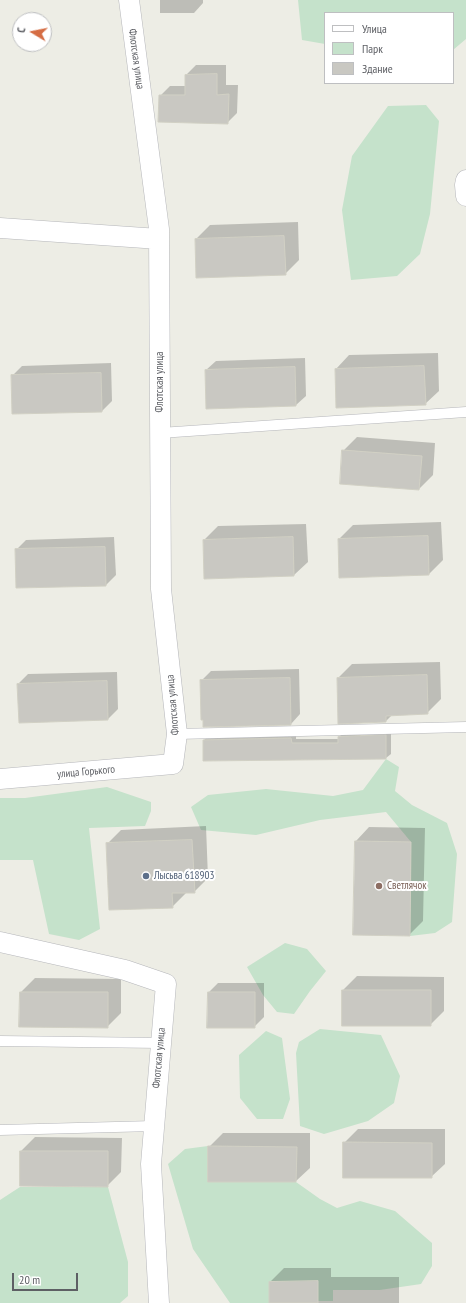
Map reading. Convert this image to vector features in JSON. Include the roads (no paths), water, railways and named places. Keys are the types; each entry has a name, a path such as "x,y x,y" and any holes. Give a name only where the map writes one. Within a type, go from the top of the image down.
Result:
{"street":[{"name":"Флотская улица","path":"129,0 159,228 161,589 177,734 173,764"},
{"path":"466,180 466,196"},
{"path":"0,228 159,239"},
{"name":"улица Горького","path":"0,779 173,764"},
{"name":"Флотская улица","path":"0,942 125,970 166,984 151,1164 159,1303"}],"lane":[{"path":"160,434 466,412"},
{"path":"177,734 466,727"},
{"path":"0,1041 161,1043"},
{"path":"0,1130 154,1126"}],"place":[{"name":"Лысьва 618903","path":"146,876"},
{"name":"Светлячок","path":"379,886"}]}
